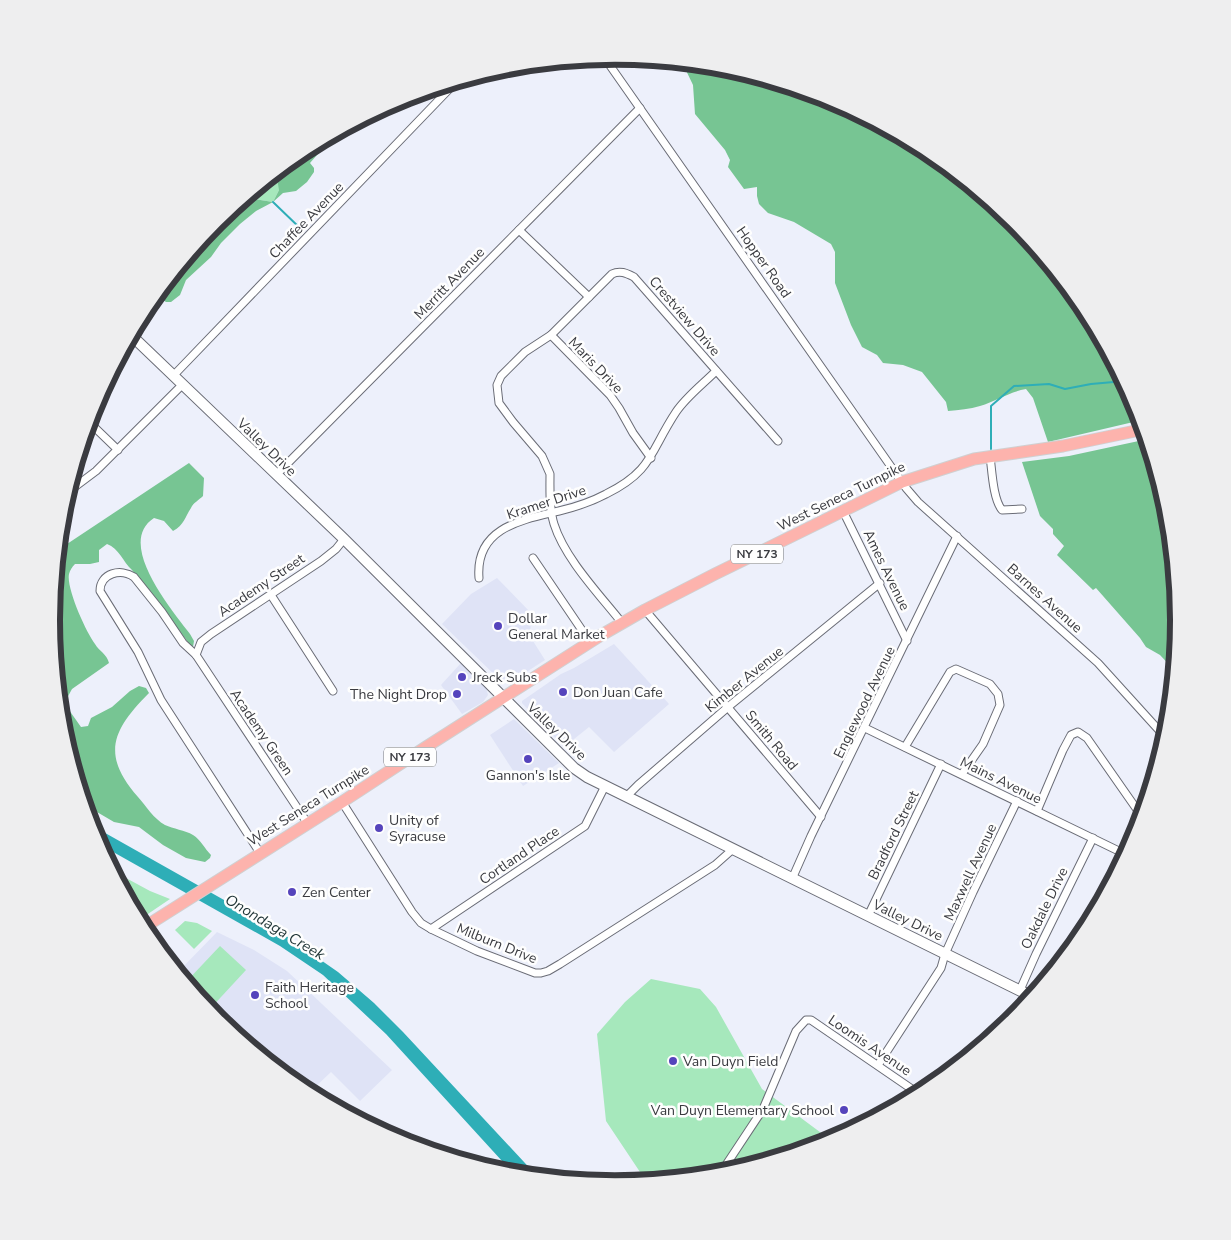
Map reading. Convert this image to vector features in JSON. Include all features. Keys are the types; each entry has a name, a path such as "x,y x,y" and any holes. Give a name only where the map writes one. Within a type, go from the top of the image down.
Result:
{"main road":[{"name":"Valley Drive","path":"136,340 344,539 574,768 587,777 733,850 1026,993"},
{"name":"West Seneca Turnpike","path":"151,924 590,642 645,610 902,482 954,465 990,456 1063,446 1138,431"}],"street":[{"name":"Hopper Road","path":"610,65 902,482"},
{"name":"Chaffee Avenue","path":"173,376 449,90"},
{"name":"Merritt Avenue","path":"276,475 640,108"},
{"path":"519,230 589,297"},
{"name":"Crestview Drive","path":"589,297 616,272 624,272 634,277 778,442"},
{"name":"Maris Drive","path":"589,297 551,335 610,395 650,458"},
{"path":"551,335 525,352 501,376 497,384 499,403 548,466 552,513 560,539 570,556 622,623"},
{"name":"Kramer Drive","path":"479,578 478,568 482,550 499,531 519,521 583,504 624,485 636,476 650,458 676,412 716,371"},
{"path":"77,485 96,471 118,450 182,385"},
{"path":"94,427 118,450"},
{"path":"990,456 996,496 1000,508 1002,510 1022,509"},
{"name":"Barnes Avenue","path":"902,482 918,502 1098,662 1159,731"},
{"name":"Ames Avenue","path":"844,511 908,641"},
{"name":"Englewood Avenue","path":"792,878 958,536"},
{"name":"Academy Street","path":"196,654 201,642 211,634 321,560 336,549 344,539"},
{"path":"533,558 590,642"},
{"name":"Academy Green","path":"260,853 161,700 138,652 100,591 105,579 110,574 119,571 134,577 162,612 183,643 196,654 308,824"},
{"name":"Kimber Avenue","path":"627,796 728,707 880,583"},
{"path":"271,595 333,691"},
{"name":"Smith Road","path":"645,610 821,817"},
{"path":"906,746 950,672 956,669 987,682 998,694 1000,705 983,744 962,774"},
{"name":"Mains Avenue","path":"865,728 906,746 1121,851"},
{"path":"1037,811 1063,750 1071,735 1078,732 1087,738 1138,810"},
{"name":"Bradford Street","path":"868,916 942,764"},
{"name":"Cortland Place","path":"431,929 585,826 605,786"},
{"name":"Maxwell Avenue","path":"878,1065 941,968 945,954 1017,801"},
{"name":"Milburn Drive","path":"342,802 412,912 421,923 477,951 535,973 548,971 715,866 733,850"},
{"name":"Oakdale Drive","path":"1020,990 1093,838"},
{"name":"Loomis Avenue","path":"726,1164 763,1109 796,1031 806,1020 811,1020 912,1089"}],"shaded area":[{"path":"497,578 532,614 530,632 533,641 545,660 517,678 507,682 498,678 442,624 471,594"},
{"path":"614,644 669,704 614,752 589,727 564,747 522,701 561,674"},
{"path":"461,663 486,687 488,695 483,702 462,714 441,685"},
{"path":"514,719 559,763 523,786 490,735"},
{"name":"Faith Heritage School","path":"217,932 254,950 287,971 392,1070 360,1101 331,1072 315,1087 277,1061 249,1038 223,1013 183,967"}],"green space":[{"path":"685,69 759,83 794,94 861,122 893,139 954,179 1008,227 1056,282 1097,342 1114,374 1135,422 1048,442 1033,398 1026,389 980,406 948,411 946,402 922,372 903,365 883,363 877,355 862,347 851,325 835,283 835,252 831,244 794,222 768,213 759,204 757,187 744,189 728,167 730,160 725,150 695,114 693,85"},
{"path":"323,148 310,163 314,168 314,172 307,182 296,191 283,193 273,202 279,190 277,179"},
{"path":"281,176 279,190 273,202 253,199"},
{"path":"253,199 273,202 256,211 221,243 211,257 186,280 180,295 171,302 162,300 198,254"},
{"path":"1142,440 1152,476 1166,547 1171,620 1169,665 1160,655 1146,647 1096,588 1093,590 1057,555 1064,546 1053,534 1053,529 1040,516 1022,462 1069,456"},
{"path":"189,463 204,478 203,496 193,505 177,529 173,531 164,521 154,518 144,529 141,543 144,559 151,576 160,593 190,634 194,641 193,647 118,552 107,544 99,550 99,562 75,564 69,573 69,581 77,610 91,638 107,657 109,663 72,689 66,700 61,656 60,620 61,584 65,545"},
{"path":"139,686 146,688 149,693 126,719 120,731 115,755 119,768 126,782 157,819 165,825 190,833 196,837 211,855 210,858 205,862 186,858 163,845 139,827 114,822 93,810 79,764 66,702 69,710 81,727 88,726 91,718 112,707 130,691"},
{"path":"122,876 150,891 170,899 145,916"},
{"path":"185,921 197,923 212,931 194,949 175,930"},
{"path":"220,946 246,970 215,1004 191,977"},
{"name":"Van Duyn Field","path":"651,979 700,989 716,1007 762,1089 824,1135 759,1157 724,1165 688,1171 642,1175 606,1121 597,1034 625,1002"}],"water":[{"path":"101,831 279,931 338,972 374,1003 403,1032 530,1169 505,1165 386,1034 323,975 280,946 110,850"}],"waterway":[{"path":"273,202 302,230"},
{"path":"991,449 991,406 1014,386 1049,384 1065,389 1117,382"}],"place":[{"name":"Dollar General Market","path":"498,626"},
{"name":"Jreck Subs","path":"462,677"},
{"name":"Don Juan Cafe","path":"563,692"},
{"name":"The Night Drop","path":"457,694"},
{"name":"Gannon's Isle","path":"528,759"},
{"name":"Unity of Syracuse","path":"379,828"},
{"name":"Zen Center","path":"292,892"},
{"name":"Faith Heritage School","path":"255,995"},
{"name":"Van Duyn Field","path":"673,1061"},
{"name":"Van Duyn Elementary School","path":"844,1110"}],"water label":[{"name":"Onondaga Creek","path":"275,927"}]}
